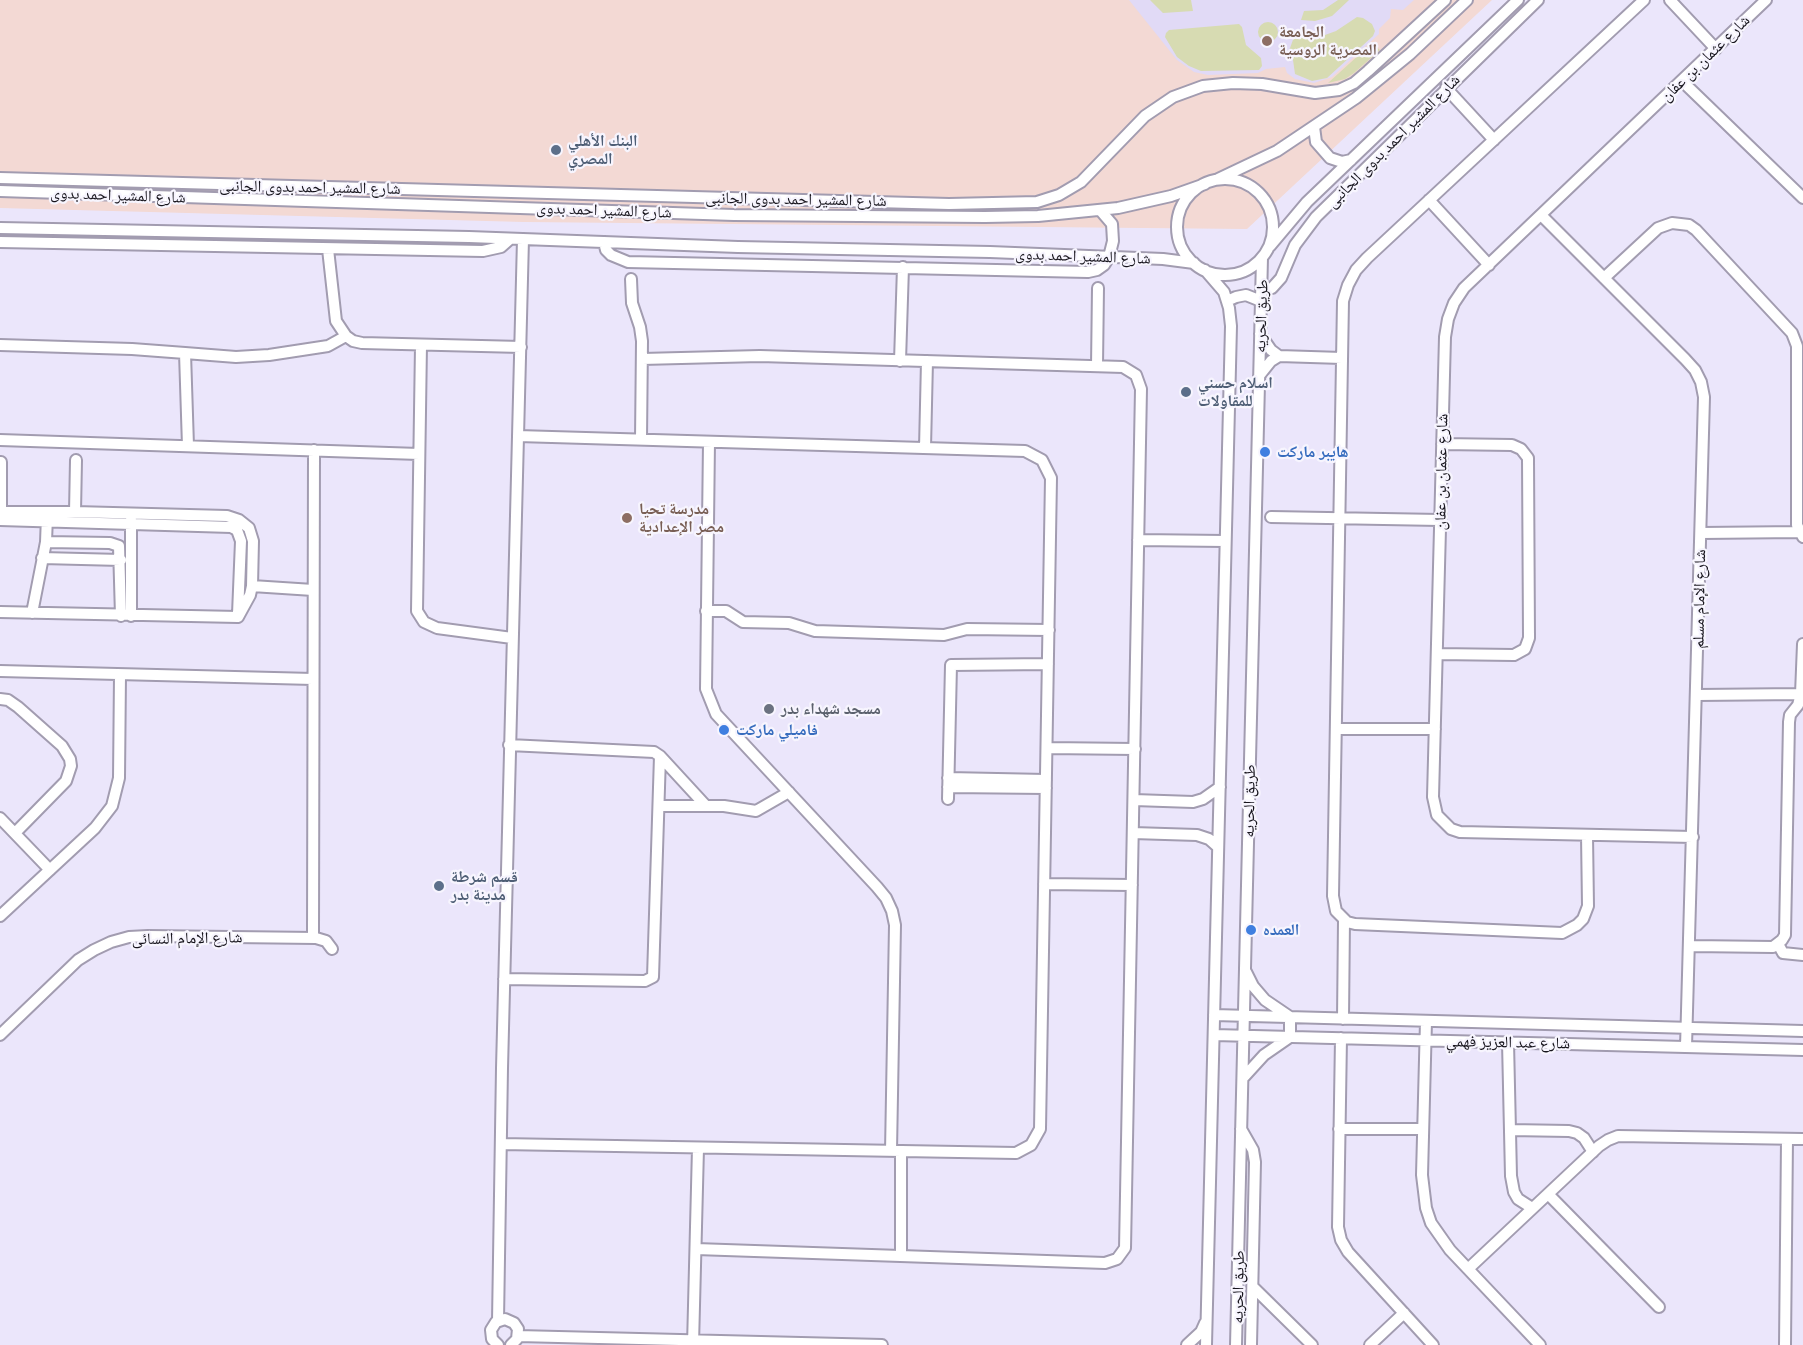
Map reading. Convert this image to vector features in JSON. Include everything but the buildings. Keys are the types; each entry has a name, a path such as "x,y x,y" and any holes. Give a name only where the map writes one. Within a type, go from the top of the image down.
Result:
{"street":[{"name":"شارع المشير احمد بدوى الجانبى","path":"0,178 949,204 1037,202 1066,191 1087,176 1145,116 1158,105 1187,90 1213,84 1242,82 1323,93 1347,87 1368,71 1445,0"},
{"path":"1467,0 1377,83 1314,127 1258,161 1205,184 1186,198 1178,220 1180,244 1194,263 1214,274 1233,274 1250,268 1262,258 1307,202 1518,0"},
{"name":"شارع المشير احمد بدوى الجانبى","path":"1261,295 1281,278 1301,234 1320,213 1538,0"},
{"path":"1587,835 1588,906 1583,919 1570,930 1562,933 1355,924 1344,920 1336,911 1334,904 1336,729 1343,301 1356,270 1367,258 1644,0"},
{"path":"1670,0 1716,49"},
{"name":"شارع عثمان بن عفان","path":"1693,837 1460,832 1451,829 1437,815 1434,806 1435,729 1445,337 1454,303 1464,288 1766,0"},
{"path":"1464,51 1475,60"},
{"path":"1368,71 1377,83"},
{"path":"1682,81 1803,198"},
{"path":"1446,88 1494,140"},
{"path":"1411,102 1422,112"},
{"path":"1314,127 1316,142 1330,158 1338,162 1350,160"},
{"path":"1218,179 1241,181 1260,193 1267,202 1274,224 1270,246"},
{"name":"شارع المشير احمد بدوى","path":"0,191 734,215 985,218 1100,210 1153,200 1205,184"},
{"path":"239,186 239,199"},
{"path":"1066,191 1069,213"},
{"path":"1429,200 1490,265"},
{"path":"1037,202 1038,216"},
{"path":"1307,202 1320,213"},
{"path":"603,242 611,255 628,262 1088,272 1101,268 1109,257 1113,242 1113,230 1109,219 1100,210"},
{"name":"شارع الإمام مسلم","path":"1541,215 1695,369 1704,397 1691,946 1686,1047"},
{"path":"1605,278 1658,228 1672,223 1689,225 1792,333 1797,346 1797,517 1801,534 1701,533"},
{"name":"شارع المشير احمد بدوى","path":"0,228 416,236 738,247 924,250 1181,260 1194,263"},
{"path":"416,236 416,251"},
{"path":"0,242 489,251 501,247 510,239"},
{"path":"498,1321 509,745 523,239"},
{"path":"328,249 336,321 346,336 362,343 521,347"},
{"path":"924,250 924,268"},
{"name":"طريق الحريه","path":"1236,1345 1262,258"},
{"path":"900,361 903,267"},
{"name":"طريق الحريه","path":"1205,270 1224,292 1231,326 1206,1345"},
{"path":"631,279 632,303 642,334 641,440"},
{"path":"1097,366 1098,288"},
{"path":"1227,301 1246,295 1261,295"},
{"path":"1260,334 1271,350 1279,356"},
{"path":"0,345 132,349 236,357 309,350 328,345 346,336"},
{"path":"421,345 416,604 420,617 430,626 437,628 512,638"},
{"path":"185,353 188,446"},
{"path":"642,359 760,356 1123,367 1136,375 1139,381 1126,1242 1122,1254 1111,1262 1105,1263 696,1249"},
{"path":"1259,376 1271,361 1279,356 1342,358"},
{"path":"925,448 927,361"},
{"path":"501,1144 1016,1153 1032,1145 1040,1130 1052,478 1042,460 1025,451 518,436"},
{"path":"0,440 419,454"},
{"path":"709,441 705,675 710,702 716,714 877,887 886,898 892,911 895,925 896,1151 901,1256"},
{"path":"1437,654 1514,655 1525,649 1529,638 1528,458 1521,449 1512,445 1442,444"},
{"path":"314,450 313,938 326,941 332,950"},
{"path":"75,512 76,460"},
{"path":"1,462 0,515 131,525 239,520 249,528 253,541 252,586 250,595 238,617"},
{"path":"47,517 75,512 227,521 237,530 241,542 238,617"},
{"path":"126,616 131,514"},
{"path":"32,613 46,542 47,517"},
{"path":"1271,517 1440,520"},
{"path":"1138,540 1226,541"},
{"path":"241,542 253,541"},
{"path":"46,542 119,546 126,616"},
{"path":"42,558 121,560"},
{"path":"252,586 313,590"},
{"path":"706,611 727,611 743,622 786,622 815,631 944,634 968,629 1049,630"},
{"path":"0,612 238,617"},
{"path":"1691,946 1767,947 1778,944 1782,940 1786,929 1789,722 1801,694 1803,644"},
{"path":"948,799 951,665 1048,664"},
{"path":"0,671 313,679"},
{"path":"0,916 105,818 117,792 119,778 120,675"},
{"path":"1697,695 1801,694"},
{"path":"0,699 8,700 18,706 62,746 67,752 71,766 66,781 15,833"},
{"path":"1336,729 1435,729"},
{"path":"509,745 651,752 660,756 706,806"},
{"path":"1047,748 1135,749"},
{"path":"504,979 651,980 654,973 660,756"},
{"path":"948,783 1046,784"},
{"path":"1134,800 1193,802 1203,799 1220,787"},
{"path":"659,806 724,806 756,811 789,792"},
{"path":"0,818 50,870"},
{"path":"1133,833 1197,835 1209,839 1218,847"},
{"path":"1044,884 1132,885"},
{"path":"1343,1019 1344,920"},
{"name":"شارع الإمام النسائى","path":"0,1035 78,960 111,942 129,937 148,936 313,938"},
{"path":"1778,944 1783,953 1803,955"},
{"path":"1243,1078 1264,1055 1290,1037 1290,1017 1265,1000 1253,986 1245,969"},
{"name":"شارع عبد العزيز فهمي","path":"1214,1015 1803,1031"},
{"path":"1426,1021 1422,1183 1426,1208 1440,1238 1540,1345"},
{"name":"شارع عبد العزيز فهمي","path":"1214,1035 1803,1050"},
{"path":"1341,1038 1338,1227 1341,1240 1348,1252 1433,1345"},
{"path":"1508,1042 1511,1176 1514,1192 1525,1205 1532,1208"},
{"path":"1241,1128 1249,1138 1255,1162 1251,1345"},
{"path":"1340,1129 1423,1129"},
{"path":"1510,1130 1569,1131 1584,1138 1593,1152"},
{"path":"1468,1269 1593,1152 1608,1140 1618,1136 1803,1139"},
{"path":"1785,1345 1787,1139"},
{"path":"693,1343 698,1148"},
{"path":"1548,1194 1659,1308"},
{"path":"1253,1287 1312,1345"},
{"path":"1370,1345 1404,1313"},
{"path":"497,1345 492,1339 492,1327 498,1321 505,1319 512,1321 518,1329 518,1336 511,1345"},
{"path":"1187,1345 1201,1332 1207,1320"},
{"path":"518,1336 693,1343 882,1345"}],"shaded area":[{"path":"0,0 1492,0 1247,229 524,222 0,208"},
{"name":"الجامعة المصرية الروسية","path":"1129,0 1414,0 1403,10 1391,9 1390,18 1379,29 1379,34 1332,77 1314,83 1295,79 1287,73 1285,67 1266,69 1258,73 1208,75 1194,72 1177,60"}],"green space":[{"path":"1150,0 1191,0 1193,11 1163,13"},
{"path":"1338,0 1349,0 1332,16 1315,21 1301,20 1304,11 1323,10"},
{"path":"1357,17 1372,24 1375,31 1373,36 1327,78 1312,81 1295,74 1289,51 1295,34 1325,35 1336,31"},
{"path":"1268,22 1275,25 1278,32 1275,39 1268,42 1261,39 1258,32 1261,25"},
{"path":"1239,24 1242,27 1246,45 1261,58 1262,66 1259,70 1201,71 1177,57 1165,37 1169,30"},
{"path":"1372,43 1380,50 1345,79 1328,83"}],"place":[{"name":"الجامعة المصرية الروسية","path":"1267,41"},
{"name":"البنك الأهلي المصري","path":"556,150"},
{"name":"اسلام حسني للمقاولات","path":"1186,392"},
{"name":"هايبر ماركت","path":"1265,452"},
{"name":"مدرسة تحيا مصر الإعدادية","path":"627,518"},
{"name":"مسجد شهداء بدر","path":"769,709"},
{"name":"فاميلي ماركت","path":"724,730"},
{"name":"قسم شرطة مدينة بدر","path":"439,886"},
{"name":"العمده","path":"1251,930"}]}
